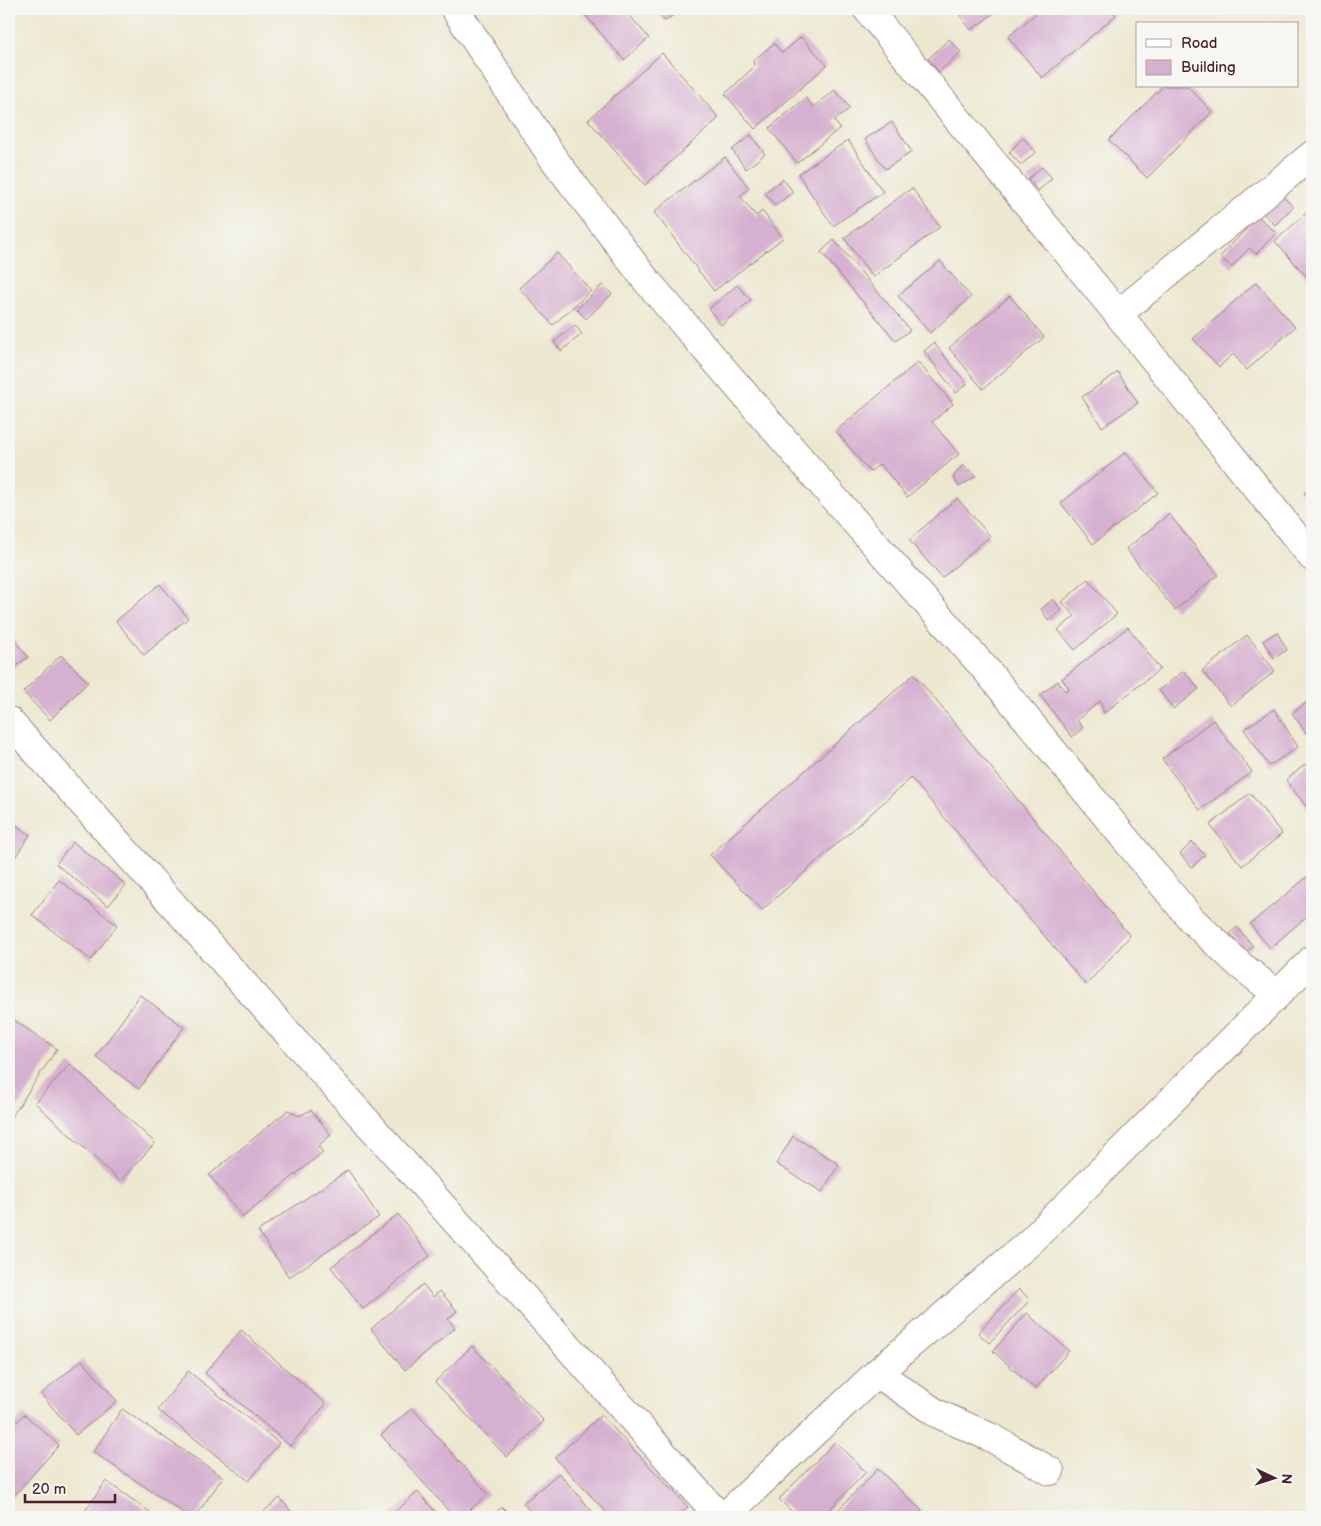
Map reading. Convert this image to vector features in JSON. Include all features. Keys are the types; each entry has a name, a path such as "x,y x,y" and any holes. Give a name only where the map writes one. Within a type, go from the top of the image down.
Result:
{"street":[{"path":"456,9 553,158 646,280 834,498 988,672 1192,920 1240,965 1277,994"},
{"path":"867,9 1118,314 1312,556"},
{"path":"1118,314 1312,155"},
{"path":"9,722 720,1517"},
{"path":"724,1517 877,1373 1032,1241 1312,960"},
{"path":"877,1373 936,1413 992,1438 1050,1471"}],"building":[{"path":"580,9 624,9 649,38 624,60"},
{"path":"655,9 681,9 665,21"},
{"path":"955,9 1000,9 971,30"},
{"path":"1041,9 1110,9 1116,15 1042,78 1008,37"},
{"path":"801,37 827,65 755,129 725,94 754,67 753,61 774,43 782,53"},
{"path":"949,39 961,52 939,72 928,59"},
{"path":"662,53 719,118 645,185 588,120"},
{"path":"1161,88 1190,88 1212,112 1147,178 1109,140"},
{"path":"835,90 850,108 834,121 840,128 797,163 769,128 806,98 814,107"},
{"path":"892,122 912,152 885,169 865,139"},
{"path":"751,135 765,154 746,169 732,150"},
{"path":"1023,138 1036,152 1021,165 1009,152"},
{"path":"848,140 883,192 833,226 798,174"},
{"path":"725,157 749,188 740,196 756,216 762,211 783,238 714,291 654,212"},
{"path":"1042,167 1052,178 1038,191 1028,179"},
{"path":"783,179 793,192 775,206 765,192"},
{"path":"912,188 940,227 873,277 844,238"},
{"path":"1281,194 1293,207 1275,225 1262,212"},
{"path":"1312,208 1312,283 1275,241"},
{"path":"1258,216 1276,233 1256,254 1249,248 1232,267 1220,257"},
{"path":"834,240 910,330 896,341 821,252"},
{"path":"557,253 591,291 553,325 519,288"},
{"path":"940,261 971,297 930,333 898,296"},
{"path":"1256,282 1295,327 1247,370 1233,354 1219,367 1193,339"},
{"path":"602,285 612,294 586,319 577,309"},
{"path":"737,285 751,300 721,325 709,309"},
{"path":"1010,296 1044,337 983,389 949,348"},
{"path":"575,325 582,334 561,351 554,342"},
{"path":"934,343 967,384 956,393 924,351"},
{"path":"918,362 953,404 932,422 959,454 907,497 880,464 870,472 836,431"},
{"path":"1118,372 1138,403 1102,427 1082,397"},
{"path":"1126,452 1158,493 1093,544 1061,503"},
{"path":"963,465 976,476 959,487 953,477"},
{"path":"1312,486 1312,504 1304,493"},
{"path":"957,498 990,536 942,578 909,540"},
{"path":"1169,514 1218,575 1175,610 1126,549"},
{"path":"1088,579 1117,614 1075,650 1058,630 1075,616 1062,602"},
{"path":"160,584 188,618 144,655 116,621"},
{"path":"1053,599 1062,610 1049,621 1041,609"},
{"path":"1128,627 1160,669 1104,713 1100,701 1077,720 1083,728 1072,737 1040,695 1058,681 1065,691 1069,688 1062,679"},
{"path":"1277,632 1287,650 1274,658 1263,641"},
{"path":"9,634 28,657 9,672"},
{"path":"1247,635 1275,671 1231,706 1202,671"},
{"path":"61,655 88,682 50,720 23,692"},
{"path":"1184,671 1199,689 1173,709 1159,690"},
{"path":"914,674 1130,936 1086,985 911,778 762,910 710,855"},
{"path":"1312,699 1312,728 1306,733 1292,713"},
{"path":"1274,709 1298,747 1269,766 1244,729"},
{"path":"1213,720 1252,772 1200,810 1162,759"},
{"path":"1312,759 1312,814 1286,780"},
{"path":"1250,793 1282,834 1242,866 1210,825"},
{"path":"9,820 30,835 9,866"},
{"path":"73,842 126,885 108,906 56,864"},
{"path":"1192,842 1205,855 1192,867 1180,854"},
{"path":"1312,873 1312,912 1270,948 1250,924"},
{"path":"59,880 117,925 91,960 32,915"},
{"path":"1237,927 1253,946 1246,952 1230,933"},
{"path":"140,995 184,1027 139,1089 96,1057"},
{"path":"9,1017 57,1049 12,1116 9,1113"},
{"path":"70,1064 155,1143 120,1181 35,1103"},
{"path":"288,1110 299,1116 311,1110 331,1135 318,1146 323,1152 243,1217 209,1175"},
{"path":"793,1136 839,1164 822,1192 776,1164"},
{"path":"348,1170 379,1217 289,1277 258,1231"},
{"path":"398,1214 430,1256 363,1309 331,1267"},
{"path":"423,1284 433,1297 440,1291 457,1311 448,1319 455,1328 405,1370 371,1329"},
{"path":"1019,1289 1030,1300 989,1343 978,1333"},
{"path":"1027,1313 1069,1351 1035,1389 993,1351"},
{"path":"241,1330 326,1404 290,1446 205,1373"},
{"path":"472,1346 544,1421 507,1457 435,1382"},
{"path":"82,1360 117,1401 76,1435 41,1394"},
{"path":"188,1371 279,1443 249,1481 158,1410"},
{"path":"412,1408 488,1494 462,1517 454,1517 381,1435"},
{"path":"122,1409 223,1477 195,1517 190,1517 93,1452"},
{"path":"24,1414 59,1445 13,1497 9,1494 9,1431"},
{"path":"601,1415 688,1507 677,1517 611,1517 555,1458"},
{"path":"835,1442 866,1472 822,1517 797,1517 779,1499"},
{"path":"878,1469 922,1511 916,1517 831,1517"},
{"path":"559,1473 597,1517 535,1517 523,1503"},
{"path":"106,1481 157,1517 81,1517"},
{"path":"418,1492 440,1517 389,1517"},
{"path":"280,1498 296,1517 257,1517"},
{"path":"502,1507 512,1517 492,1517"}]}
